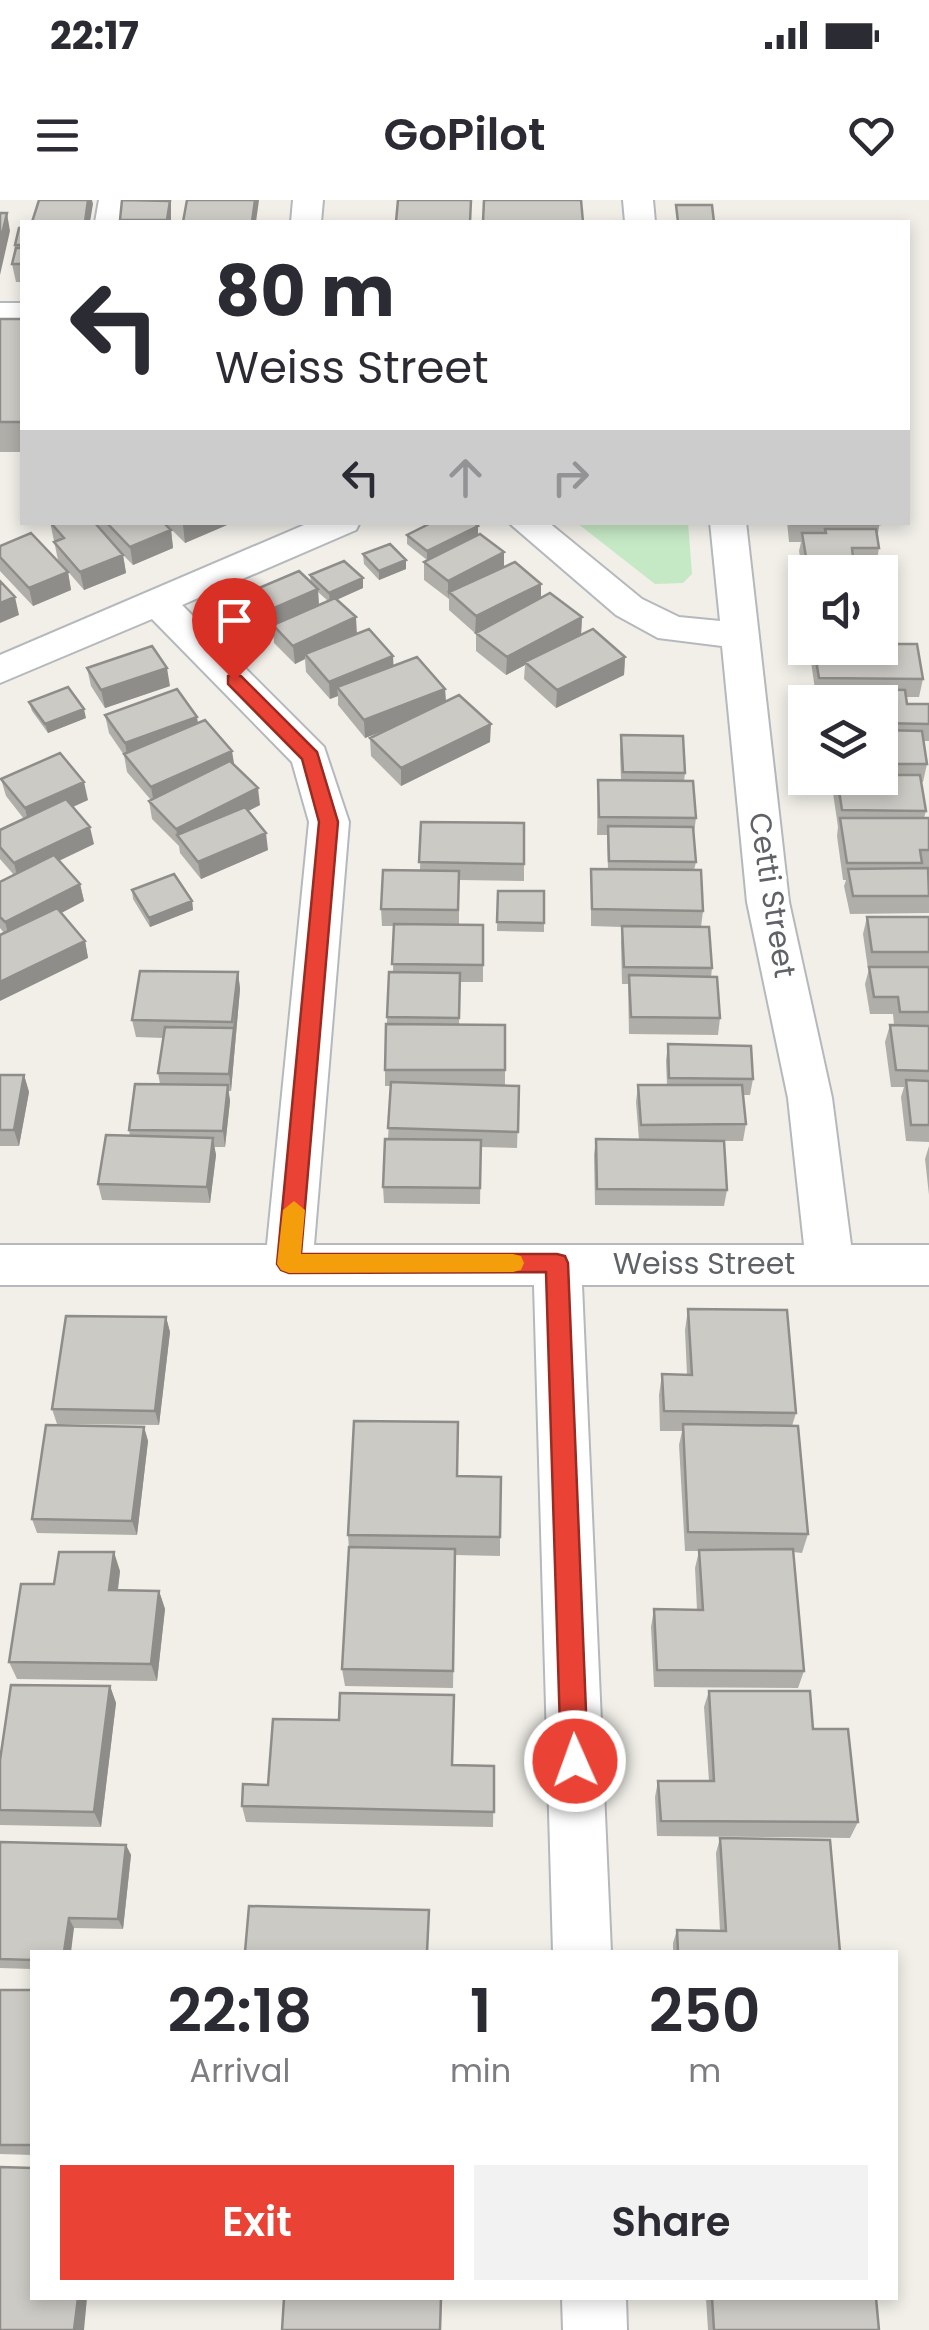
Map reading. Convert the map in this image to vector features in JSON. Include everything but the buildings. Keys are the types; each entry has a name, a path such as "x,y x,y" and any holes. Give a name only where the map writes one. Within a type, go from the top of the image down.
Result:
{"street":[{"path":"0,670 337,525"},
{"path":"530,525 629,607 671,629 738,636"},
{"name":"Cetti Street","path":"728,525 768,902 810,1098 830,1264"},
{"path":"158,603 310,757 328,822 289,1264"},
{"path":"557,1263 582,1950"},
{"name":"Weiss Street","path":"0,1264 929,1265"},
{"path":"594,2300 595,2330"}],"green space":[{"path":"580,525 688,525 692,574 683,583 655,584"}],"slow traffic":[{"path":"294,1210 289,1264 513,1263"}],"route":[{"path":"234,680 310,757 328,822 289,1264 557,1263 575,1761"}]}
